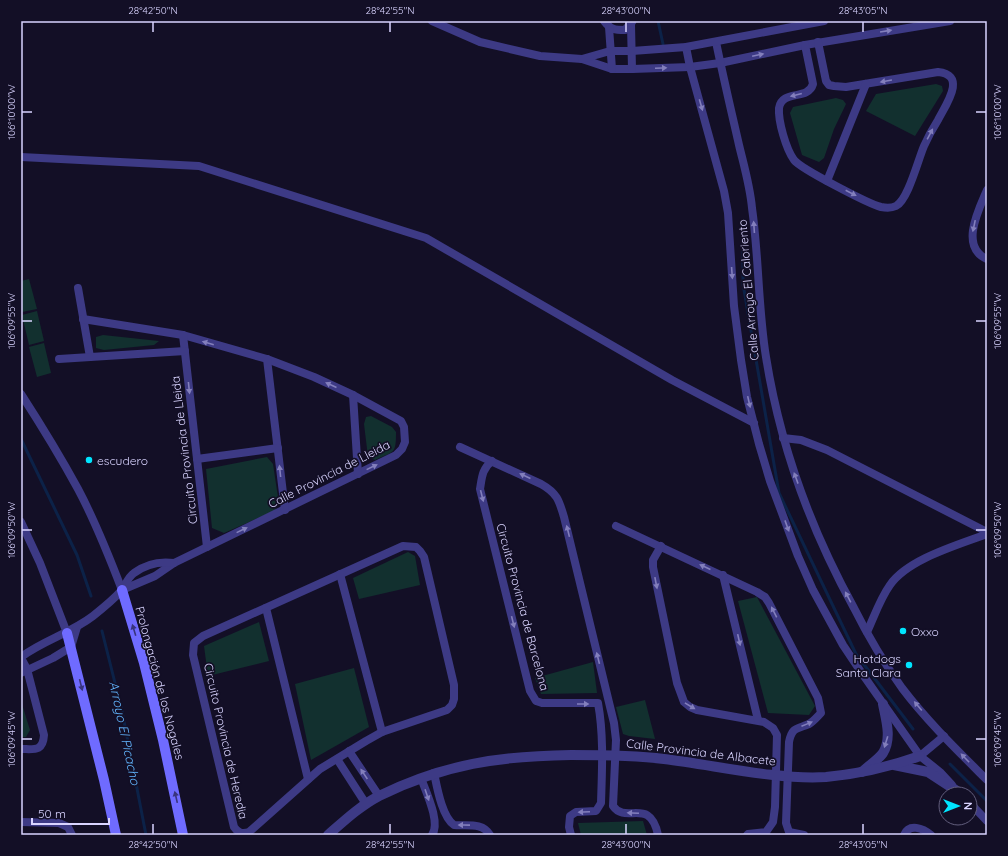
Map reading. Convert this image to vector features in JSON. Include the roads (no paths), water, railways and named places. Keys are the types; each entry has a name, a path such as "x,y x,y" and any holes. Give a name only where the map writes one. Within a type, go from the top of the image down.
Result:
{"main road":[{"name":"Prolongación de los Nogales","path":"122,590 144,663 183,835"},
{"path":"67,633 72,647 116,835"}],"street":[{"path":"432,21 480,42 540,56 582,59 612,69 690,68 818,42 950,21"},
{"path":"582,59 610,51 686,47 824,21"},
{"path":"607,24 614,30 625,30 632,23"},
{"path":"632,23 632,69"},
{"path":"607,24 612,69"},
{"name":"Calle Arroyo El Caloriento","path":"716,42 749,186 753,210 762,333 772,392 783,438 806,505 838,579 882,659 903,689 944,736 987,780"},
{"path":"805,45 813,84 812,88 808,92 786,98 781,101 779,106 780,118 790,153 794,160 805,169 827,181 882,207 895,207 900,204 906,194 924,145 950,99 953,88 952,80 946,73 938,72 846,87 829,85 826,82 818,42"},
{"name":"Calle Arroyo El Caloriento","path":"686,47 690,68 724,191 728,213 737,336 747,397 770,481 798,556 813,590 843,645 920,756 940,772 954,786"},
{"path":"827,181 866,84"},
{"path":"21,157 199,166 426,238 672,380 754,423"},
{"path":"987,190 975,222 973,238 975,249 978,254 987,259"},
{"path":"78,288 90,357"},
{"name":"Calle Provincia de Lleida","path":"83,319 183,335 268,359 314,377 399,419 403,424 405,432 405,442 400,452 396,455 285,510 174,562 155,576 122,590"},
{"name":"Circuito Provincia de Lleida","path":"183,335 207,547"},
{"path":"59,359 185,351"},
{"path":"268,359 285,510"},
{"name":"Prolongación de los Nogales","path":"21,394 55,448 78,489 122,590"},
{"path":"353,395 358,474"},
{"path":"783,438 809,443 828,450 987,533"},
{"path":"460,447 541,484 557,495 564,517 608,698 616,740 613,806 620,812 643,814 652,818 656,824 658,835"},
{"path":"197,459 278,448"},
{"name":"Circuito Provincia de Barcelona","path":"492,461 484,469 481,475 480,488 530,691 536,701 542,703 598,703 604,702 608,698"},
{"path":"21,522 40,563 67,633"},
{"path":"616,526 757,592 764,597 774,612 818,698 821,713 814,721 797,728 792,732 789,742 786,811 787,829 789,832 804,835"},
{"path":"867,632 890,584 902,572 930,556 987,533"},
{"name":"Circuito Provincia de Heredia","path":"403,546 416,547 420,551 425,564 454,685 454,699 452,705 441,713 412,721 382,732 349,751 308,779 249,832 242,833 234,827 193,655 193,648 194,643 203,636 266,608 403,546"},
{"path":"661,546 654,560 655,578 676,683 684,702 697,710 758,720 769,725 776,731 776,807 774,816 770,827 766,832 747,835"},
{"name":"Calle Provincia de Lleida","path":"21,657 29,651 77,628 102,609 122,590 132,574 150,565 162,562 174,562"},
{"path":"340,574 382,732"},
{"path":"723,575 758,720"},
{"path":"266,608 308,779"},
{"path":"24,671 53,658 72,647 77,628"},
{"path":"21,657 44,735 42,746 38,749 21,749"},
{"path":"571,835 569,827 570,816 576,812 596,811 601,803 602,729 598,703"},
{"path":"861,773 883,753 888,738 888,729 883,704"},
{"path":"920,756 944,736"},
{"path":"349,751 379,796"},
{"name":"Calle Provincia de Albacete","path":"328,835 366,804 379,796 434,773 466,764 504,758 616,755 662,758 776,775 826,777 861,773 894,765 920,756"},
{"path":"337,759 366,804"},
{"path":"894,765 928,772 950,786"},
{"path":"434,773 444,809 451,823 461,826 479,826 484,828 490,835"},
{"path":"421,778 435,820 435,830 432,835"},
{"path":"978,811 987,821"},
{"path":"21,822 59,823 68,827 72,835"},
{"path":"904,835 908,829 914,828 925,830 931,835"}],"waterway":[{"path":"658,21 663,44"},
{"path":"743,242 743,284 779,493 856,654 913,729"},
{"name":"Arroyo El Picacho","path":"21,439 77,555 91,596"},
{"name":"Arroyo El Picacho","path":"102,631 122,711 146,835"},
{"path":"950,764 987,801"}],"place":[{"name":"escudero","path":"89,460"},
{"name":"Oxxo","path":"903,631"},
{"name":"Hotdogs Santa Clara","path":"909,665"}]}
